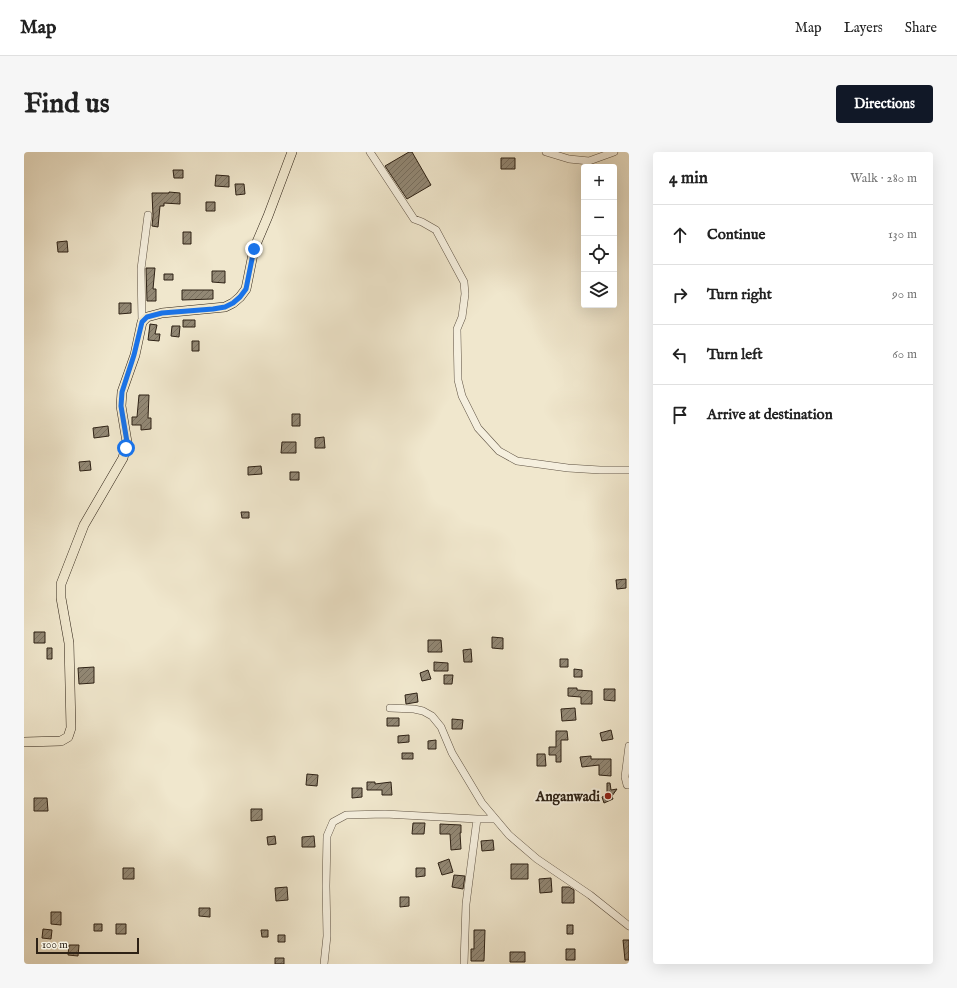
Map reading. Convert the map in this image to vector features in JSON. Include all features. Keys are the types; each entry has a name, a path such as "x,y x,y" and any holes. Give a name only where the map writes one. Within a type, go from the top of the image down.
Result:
{"main road":[{"path":"24,742 61,741 68,737 71,728 69,643 61,598 61,584 84,525 123,458 127,442 121,406 122,392 134,355 142,322 147,317 162,313 225,307 240,297 246,289 254,249 292,152"}],"street":[{"path":"370,152 414,219 436,230 464,282 465,294 462,317 457,329 458,380 462,396 478,428 500,451 517,462 574,469 629,470"},
{"path":"546,152 569,159 589,161 614,152"},
{"path":"142,322 141,269 148,215"},
{"path":"390,708 414,709 423,711 432,716 441,728 452,753 482,803 509,835 537,859 590,895 629,926"},
{"path":"629,746 624,777 627,785 629,785"},
{"path":"324,964 327,936 327,836 333,822 346,815 385,814 477,820 495,819"},
{"path":"464,964 466,904 477,820"}],"building":[{"path":"409,152 412,152 431,185 407,199 385,166"},
{"path":"501,158 515,158 515,169 501,169"},
{"path":"173,170 183,170 183,178 174,178"},
{"path":"216,175 229,176 229,187 215,186"},
{"path":"235,184 244,184 245,194 236,195"},
{"path":"152,193 180,193 180,204 164,203 164,206 160,206 158,227 152,226"},
{"path":"206,202 215,202 215,211 206,211"},
{"path":"183,232 191,232 191,244 183,244"},
{"path":"67,241 68,252 58,252 57,242"},
{"path":"146,268 155,268 153,289 156,289 156,301 147,301"},
{"path":"212,271 225,271 225,283 212,282"},
{"path":"164,274 173,274 173,280 164,280"},
{"path":"182,290 213,290 213,299 182,300"},
{"path":"119,303 131,303 131,313 119,314"},
{"path":"183,320 195,320 195,327 183,327"},
{"path":"150,324 157,325 155,334 160,334 159,341 148,340"},
{"path":"172,326 180,326 179,337 171,336"},
{"path":"192,341 199,341 199,351 192,351"},
{"path":"139,395 149,395 148,418 151,418 151,429 141,430 141,425 132,425 132,417 137,417"},
{"path":"292,414 300,414 300,426 292,426"},
{"path":"108,426 109,436 94,438 93,428"},
{"path":"324,437 325,448 315,448 315,438"},
{"path":"282,442 296,442 296,453 281,453"},
{"path":"90,461 91,470 80,471 79,462"},
{"path":"261,466 262,474 248,475 248,467"},
{"path":"290,472 299,472 299,480 290,480"},
{"path":"241,512 249,512 249,518 242,518"},
{"path":"626,579 626,588 617,589 616,580"},
{"path":"34,632 45,632 45,643 34,643"},
{"path":"492,637 503,638 503,649 492,648"},
{"path":"428,640 441,640 442,652 428,652"},
{"path":"47,648 52,648 52,659 47,659"},
{"path":"471,649 472,662 464,662 463,650"},
{"path":"560,659 568,659 568,667 560,667"},
{"path":"434,662 448,663 448,671 434,671"},
{"path":"94,667 94,683 79,684 78,668"},
{"path":"574,669 582,670 582,677 574,677"},
{"path":"428,670 431,679 422,681 420,673"},
{"path":"444,675 453,675 452,684 444,684"},
{"path":"568,688 592,691 592,704 581,704 581,697 568,696"},
{"path":"604,689 615,689 615,701 604,700"},
{"path":"417,693 418,702 406,704 405,695"},
{"path":"575,708 576,720 562,721 561,709"},
{"path":"387,718 399,718 399,726 387,726"},
{"path":"452,719 463,720 462,729 452,729"},
{"path":"611,730 613,739 602,741 600,733"},
{"path":"556,731 567,731 568,740 561,740 561,762 556,762 556,755 549,755 549,747 556,747"},
{"path":"409,735 409,742 398,743 398,736"},
{"path":"436,740 436,749 428,749 428,741"},
{"path":"402,753 413,753 413,759 402,759"},
{"path":"537,754 545,754 546,766 537,766"},
{"path":"591,756 591,759 611,759 611,776 599,775 599,765 582,767 580,757"},
{"path":"307,774 318,775 317,786 306,785"},
{"path":"367,782 375,782 375,784 391,782 392,795 382,795 382,790 367,790"},
{"name":"Anganwadi","path":"607,783 610,783 611,790 617,789 612,796 613,799 604,803 602,797 607,795"},
{"path":"352,788 362,788 362,797 352,798"},
{"path":"34,798 47,798 48,811 34,811"},
{"path":"251,809 262,809 262,820 251,821"},
{"path":"413,823 425,823 424,834 412,834"},
{"path":"440,824 461,825 461,849 451,850 450,834 440,834"},
{"path":"275,836 276,844 268,845 267,837"},
{"path":"314,836 315,847 302,847 302,837"},
{"path":"493,840 494,850 482,851 481,841"},
{"path":"449,859 453,872 442,875 438,863"},
{"path":"511,864 528,864 528,879 511,879"},
{"path":"123,868 134,868 134,879 123,879"},
{"path":"416,868 425,868 425,876 416,877"},
{"path":"454,875 465,876 463,889 452,887"},
{"path":"551,878 552,892 540,893 539,879"},
{"path":"287,887 288,900 276,901 275,888"},
{"path":"562,887 569,887 574,890 574,903 562,903"},
{"path":"400,897 409,897 409,906 400,907"},
{"path":"199,908 210,908 210,917 199,916"},
{"path":"51,912 61,912 61,925 51,924"},
{"path":"94,924 102,924 102,931 94,931"},
{"path":"116,924 126,924 126,934 116,934"},
{"path":"567,925 573,925 573,934 567,934"},
{"path":"43,929 52,930 51,939 42,938"},
{"path":"261,930 268,930 268,937 262,937"},
{"path":"474,930 485,930 484,961 471,961 471,949 474,949"},
{"path":"278,935 285,935 285,942 278,942"},
{"path":"623,940 629,940 629,960 625,960"},
{"path":"69,945 79,945 78,956 68,955"},
{"path":"566,949 575,949 575,960 566,960"},
{"path":"510,952 525,952 525,962 510,962"},
{"path":"275,958 284,958 284,964 275,964"}],"place":[{"name":"Anganwadi","path":"608,796"}],"route":[{"path":"126,448 127,442 121,406 122,392 140,336 142,322 151,315 213,309 225,307 233,303 246,289 254,249"}]}
